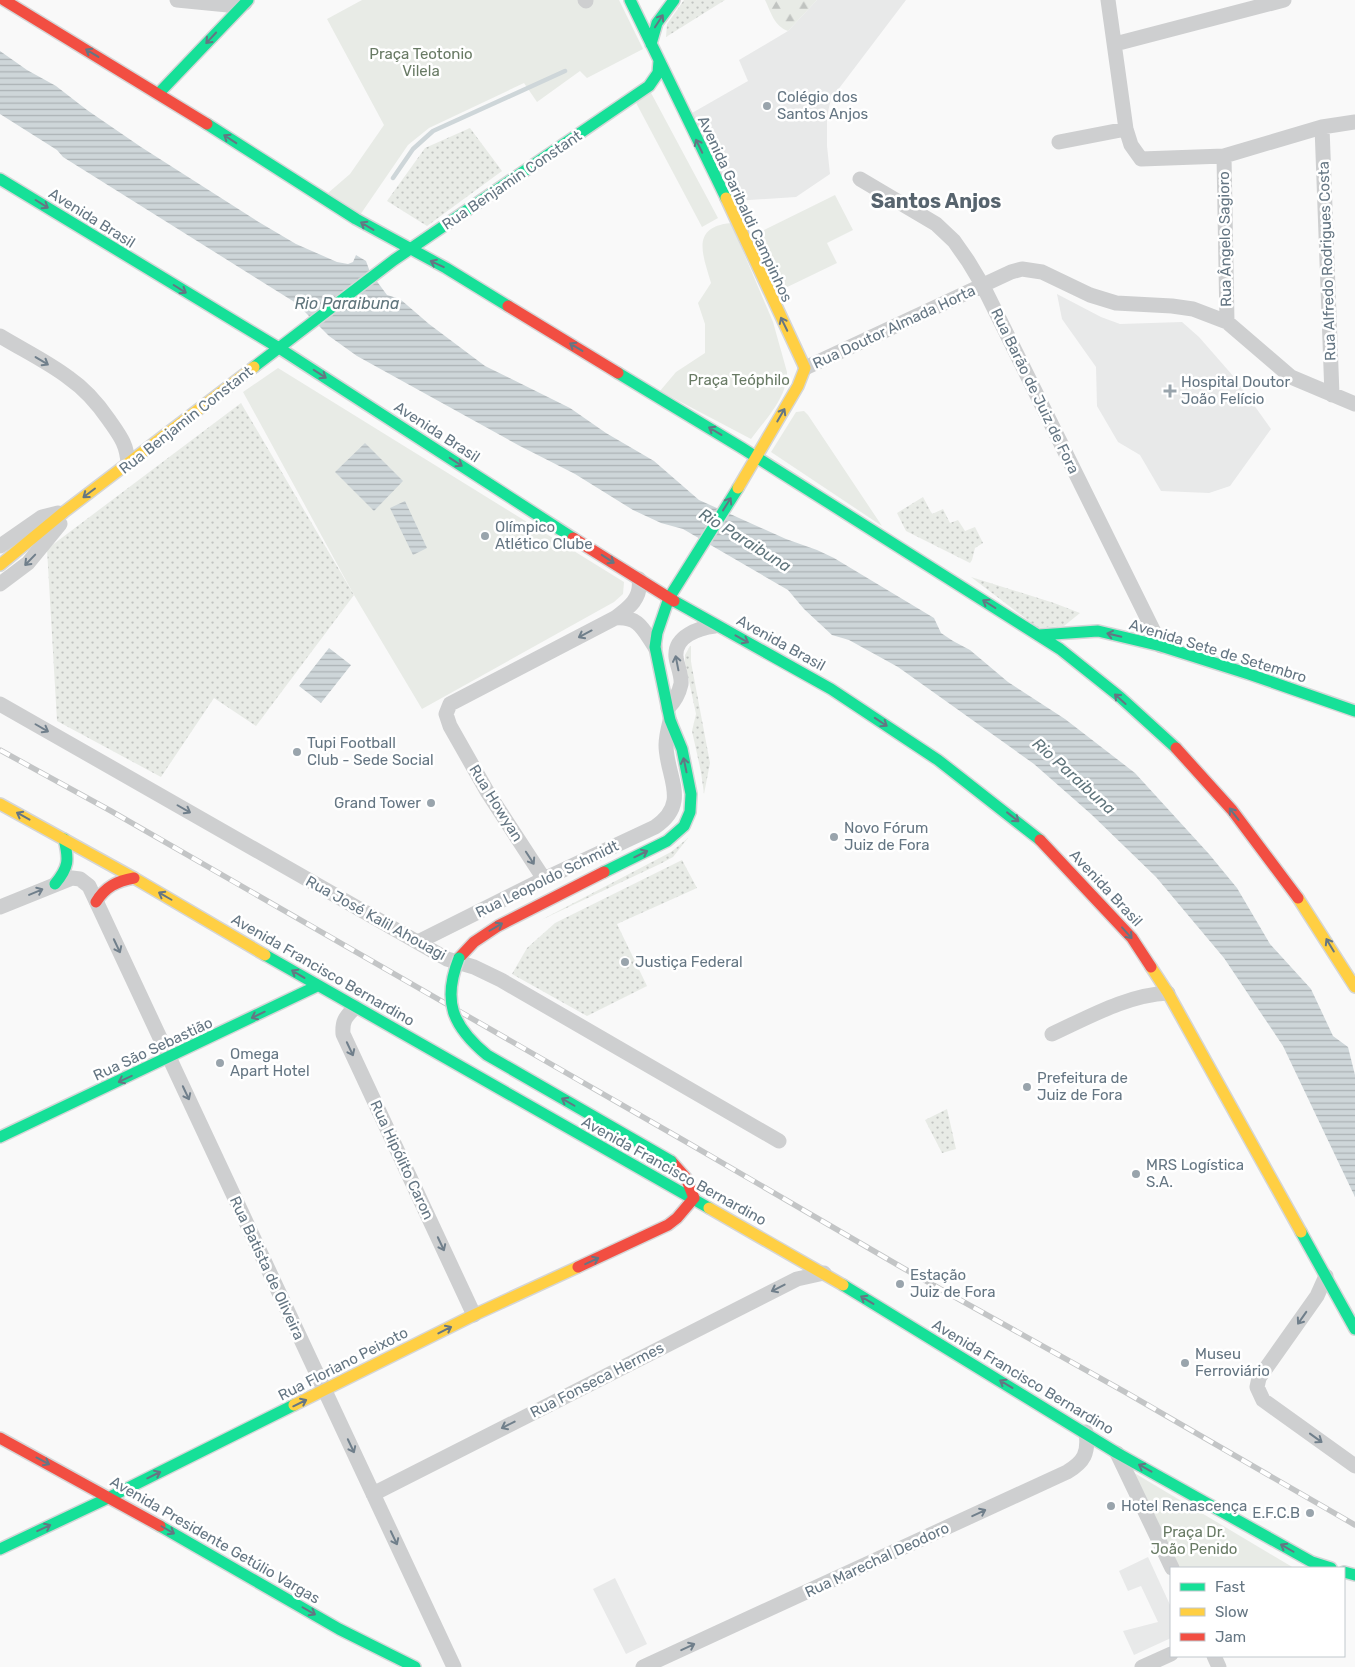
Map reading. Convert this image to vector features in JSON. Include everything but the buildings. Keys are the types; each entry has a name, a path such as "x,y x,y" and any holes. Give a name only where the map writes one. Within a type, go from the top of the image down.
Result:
{"main road":[{"path":"4,0 159,93 329,203 409,251 446,268 757,457 1039,635 1106,685 1211,785 1280,873 1322,932 1355,987"},
{"name":"Avenida Garibaldi Campinhos","path":"630,0 659,62 665,92 735,217 805,368"},
{"path":"651,44 657,23 674,0"},
{"path":"159,93 246,2"},
{"path":"642,91 652,83 658,73 659,62"},
{"path":"642,91 665,92"},
{"name":"Rua Benjamin Constant","path":"4,562 67,510 394,260 642,91"},
{"name":"Avenida Brasil","path":"0,179 279,348 669,598 831,688 938,760 1036,835 1132,938 1168,993 1355,1329"},
{"path":"694,1198 684,1173 670,1162 487,1055 475,1046 454,1017 450,1003 450,986 459,958 482,935 504,922 667,841 684,826 690,812 691,794 682,749 669,714 655,647 657,634 669,598 757,457 798,386 805,368"},
{"name":"Avenida Sete de Setembro","path":"1039,635 1098,631 1162,646 1355,711"},
{"name":"Avenida Francisco Bernardino","path":"0,804 134,878 317,986 824,1273 1086,1432 1117,1453 1312,1562 1328,1567"},
{"path":"55,884 64,873 68,863 64,839"},
{"path":"96,902 101,893 110,885 121,880 134,878"},
{"name":"Rua São Sebastião","path":"0,1137 317,986"},
{"name":"Rua Floriano Peixoto","path":"0,1549 325,1391 474,1315 668,1225 678,1218 694,1198"},
{"name":"Avenida Presidente Getúlio Vargas","path":"0,1438 110,1497 339,1629 415,1667"}],"street":[{"path":"178,0 228,5 246,2"},
{"path":"1108,0 1126,129 1130,145 1141,158 1224,156 1322,128 1355,122"},
{"path":"1115,44 1284,0"},
{"name":"Rua Alfredo Rodrigues Costa","path":"1322,128 1332,395"},
{"path":"1059,142 1126,129"},
{"name":"Rua Ângelo Sagioro","path":"1224,156 1227,322"},
{"name":"Rua Barão de Juiz de Fora","path":"860,179 936,224 954,241 968,261 984,286 1162,646"},
{"name":"Rua Doutor Almada Horta","path":"805,368 1011,272 1022,269 1042,272 1090,296 1116,303 1193,309 1227,322 1291,377 1355,404"},
{"path":"0,336 70,378 87,393 99,406 122,439 128,451 128,464"},
{"name":"Rua Benjamin Constant","path":"3,538 42,517 67,510"},
{"name":"Rua Benjamin Constant","path":"0,584 28,563 57,528 67,510"},
{"path":"615,618 632,606 640,589 639,579"},
{"path":"615,618 626,617 635,620 642,626 655,647"},
{"name":"Rua Howyan","path":"544,879 488,793 450,726 446,714 450,704 615,618"},
{"path":"669,714 681,682 676,654 678,644 688,634 699,628 717,625"},
{"name":"Rua José Kalil Ahouagi","path":"0,704 447,959 474,967 501,980 779,1141"},
{"name":"Rua Leopoldo Schmidt","path":"418,942 664,821 671,810 675,791 666,745 669,714"},
{"name":"Rua Batista de Oliveira","path":"55,884 72,878 80,879 89,886 454,1667"},
{"path":"0,907 55,884"},
{"path":"1052,1034 1132,998 1168,993"},
{"name":"Rua Hipólito Caron","path":"355,1007 342,1025 343,1034 474,1315"},
{"name":"Rua Fonseca Hermes","path":"373,1494 797,1279 824,1273"},
{"path":"1326,1276 1317,1296 1259,1378 1257,1387 1262,1400 1355,1466"},
{"name":"Rua Marechal Deodoro","path":"643,1667 1068,1472 1078,1466 1086,1455 1086,1432"},
{"path":"1117,1453 1172,1567"},
{"path":"1142,1667 1170,1654"}],"shaded area":[{"name":"Colégio dos Santos Anjos","path":"817,0 906,0 831,99 827,116 827,146 830,174 796,197 735,201 692,113 748,81 739,60 788,31"},
{"name":"Hospital Doutor João Felício","path":"1057,294 1101,317 1120,324 1182,322 1199,337 1234,377 1271,429 1230,486 1209,493 1161,491 1140,455 1118,442 1097,406 1096,367 1062,319"},
{"path":"1148,1557 1170,1605 1170,1638 1134,1655 1123,1631 1158,1622 1141,1586 1128,1591 1119,1571"},
{"path":"615,1578 647,1644 626,1654 593,1589"}],"green space":[{"name":"Praça Teotonio Vilela","path":"362,0 619,0 643,49 587,78 580,71 537,102 524,83 429,128 408,145 360,215 328,193 350,174 384,125 327,19"},
{"path":"684,0 725,0 666,37 667,24"},
{"path":"765,0 817,0 788,31 776,22"},
{"path":"650,91 718,218 702,227 634,99"},
{"path":"470,128 502,171 427,226 387,201 425,148"},
{"path":"835,195 853,230 827,243 837,263 779,291 752,236"},
{"name":"Praça Teóphilo","path":"731,223 773,322 787,372 784,390 780,399 751,439 660,391 676,372 705,353 705,324 698,303 711,283 703,253 703,244 709,230"},
{"name":"Olímpico Atlético Clube","path":"278,368 624,582 623,594 614,602 422,709 354,595 243,392"},
{"path":"241,403 354,595 256,726 214,698 161,777 57,721 47,549"},
{"path":"804,411 882,526 771,452 796,412"},
{"path":"923,497 932,514 943,509 950,523 958,520 965,531 975,527 983,543 975,548 970,563 906,531 897,513"},
{"path":"971,577 1080,613 1064,626 1038,628"},
{"path":"690,646 691,662 710,763 704,794 692,731 696,714 685,662 685,655"},
{"path":"688,838 673,857 541,920 671,852"},
{"path":"682,860 697,888 617,924 647,986 587,1016 512,974 527,948 555,923"},
{"path":"947,1109 956,1149 942,1153 925,1120"},
{"name":"Praça Dr. João Penido","path":"1131,1471 1292,1567 1177,1567"}],"water":[{"name":"Rio Paraibuna","path":"0,51 27,70 56,86 141,147 296,244 337,262 348,264 353,262 356,255 366,261 370,272 387,295 400,299 429,324 485,366 570,408 606,433 654,461 699,500 834,558 934,618 941,633 970,650 1008,682 1065,719 1135,773 1209,854 1237,888 1270,944 1311,989 1333,1036 1348,1047 1355,1075 1355,1197 1283,1046 1224,958 1156,877 1092,815 1034,764 898,667 849,640 832,635 804,609 788,590 683,529 661,523 633,510 575,474 518,445 357,356 329,336 296,303 63,157 57,150 0,114"},
{"path":"365,443 403,481 374,511 335,472"},
{"path":"405,501 427,548 413,555 390,508"},
{"path":"329,648 351,665 321,703 299,686"}],"waterway":[{"path":"393,178 413,149 433,131 565,71"}],"railway":[{"path":"0,750 111,811 903,1268 1125,1392 1355,1525"}],"traffic: fast":[{"path":"159,93 248,0"},
{"path":"630,0 726,198"},
{"path":"651,44 657,23 674,0"},
{"path":"254,367 394,260 649,86 658,73 659,61"},
{"path":"207,124 356,219 446,268 508,306"},
{"path":"0,179 279,348 573,538"},
{"path":"618,373 742,448 1060,649 1120,697 1176,748"},
{"path":"604,872 667,841 684,826 690,812 691,794 682,749 670,720 655,647 657,633 669,598 738,488"},
{"path":"674,601 831,689 938,760 1040,840"},
{"path":"1039,635 1098,631 1161,646 1355,711"},
{"path":"55,884 67,863 64,839"},
{"path":"265,955 709,1208"},
{"path":"459,958 451,987 451,1000 458,1023 475,1044 487,1055 671,1161"},
{"path":"0,1137 317,986"},
{"path":"1301,1232 1355,1329"},
{"path":"843,1285 1117,1453 1312,1562 1328,1567"},
{"path":"0,1549 110,1497 294,1405"},
{"path":"160,1526 339,1629 415,1667"},
{"path":"1345,1572 1355,1575"}],"traffic: slow":[{"path":"726,198 805,368 798,386 738,488"},
{"path":"0,565 64,512 254,367"},
{"path":"0,804 134,878 265,955"},
{"path":"1298,898 1355,987"},
{"path":"1151,967 1168,993 1301,1232"},
{"path":"709,1208 843,1285"},
{"path":"294,1405 474,1315 578,1267"}],"traffic: jam":[{"path":"4,0 207,124"},
{"path":"508,306 618,373"},
{"path":"573,538 674,601"},
{"path":"1176,748 1232,810 1298,898"},
{"path":"1040,840 1132,938 1151,967"},
{"path":"459,958 474,942 498,926 604,872"},
{"path":"96,902 103,892 112,885 134,878"},
{"path":"578,1267 668,1225 677,1218 694,1198 686,1178 671,1161"},
{"path":"0,1438 160,1526"}],"place":[{"name":"Colégio dos Santos Anjos","path":"767,106"},
{"name":"Hospital Doutor João Felício","path":"1170,391"},
{"name":"Olímpico Atlético Clube","path":"485,536"},
{"name":"Tupi Football Club - Sede Social","path":"297,752"},
{"name":"Grand Tower","path":"431,803"},
{"name":"Novo Fórum Juiz de Fora","path":"834,837"},
{"name":"Justiça Federal","path":"625,962"},
{"name":"Omega Apart Hotel","path":"220,1063"},
{"name":"Prefeitura de Juiz de Fora","path":"1027,1087"},
{"name":"MRS Logística S.A.","path":"1136,1174"},
{"name":"Estação Juiz de Fora","path":"900,1284"},
{"name":"Museu Ferroviário","path":"1185,1363"},
{"name":"Hotel Renascença","path":"1111,1506"},
{"name":"E.F.C.B","path":"1310,1513"}],"district":[{"name":"Santos Anjos","path":"936,201"}]}
